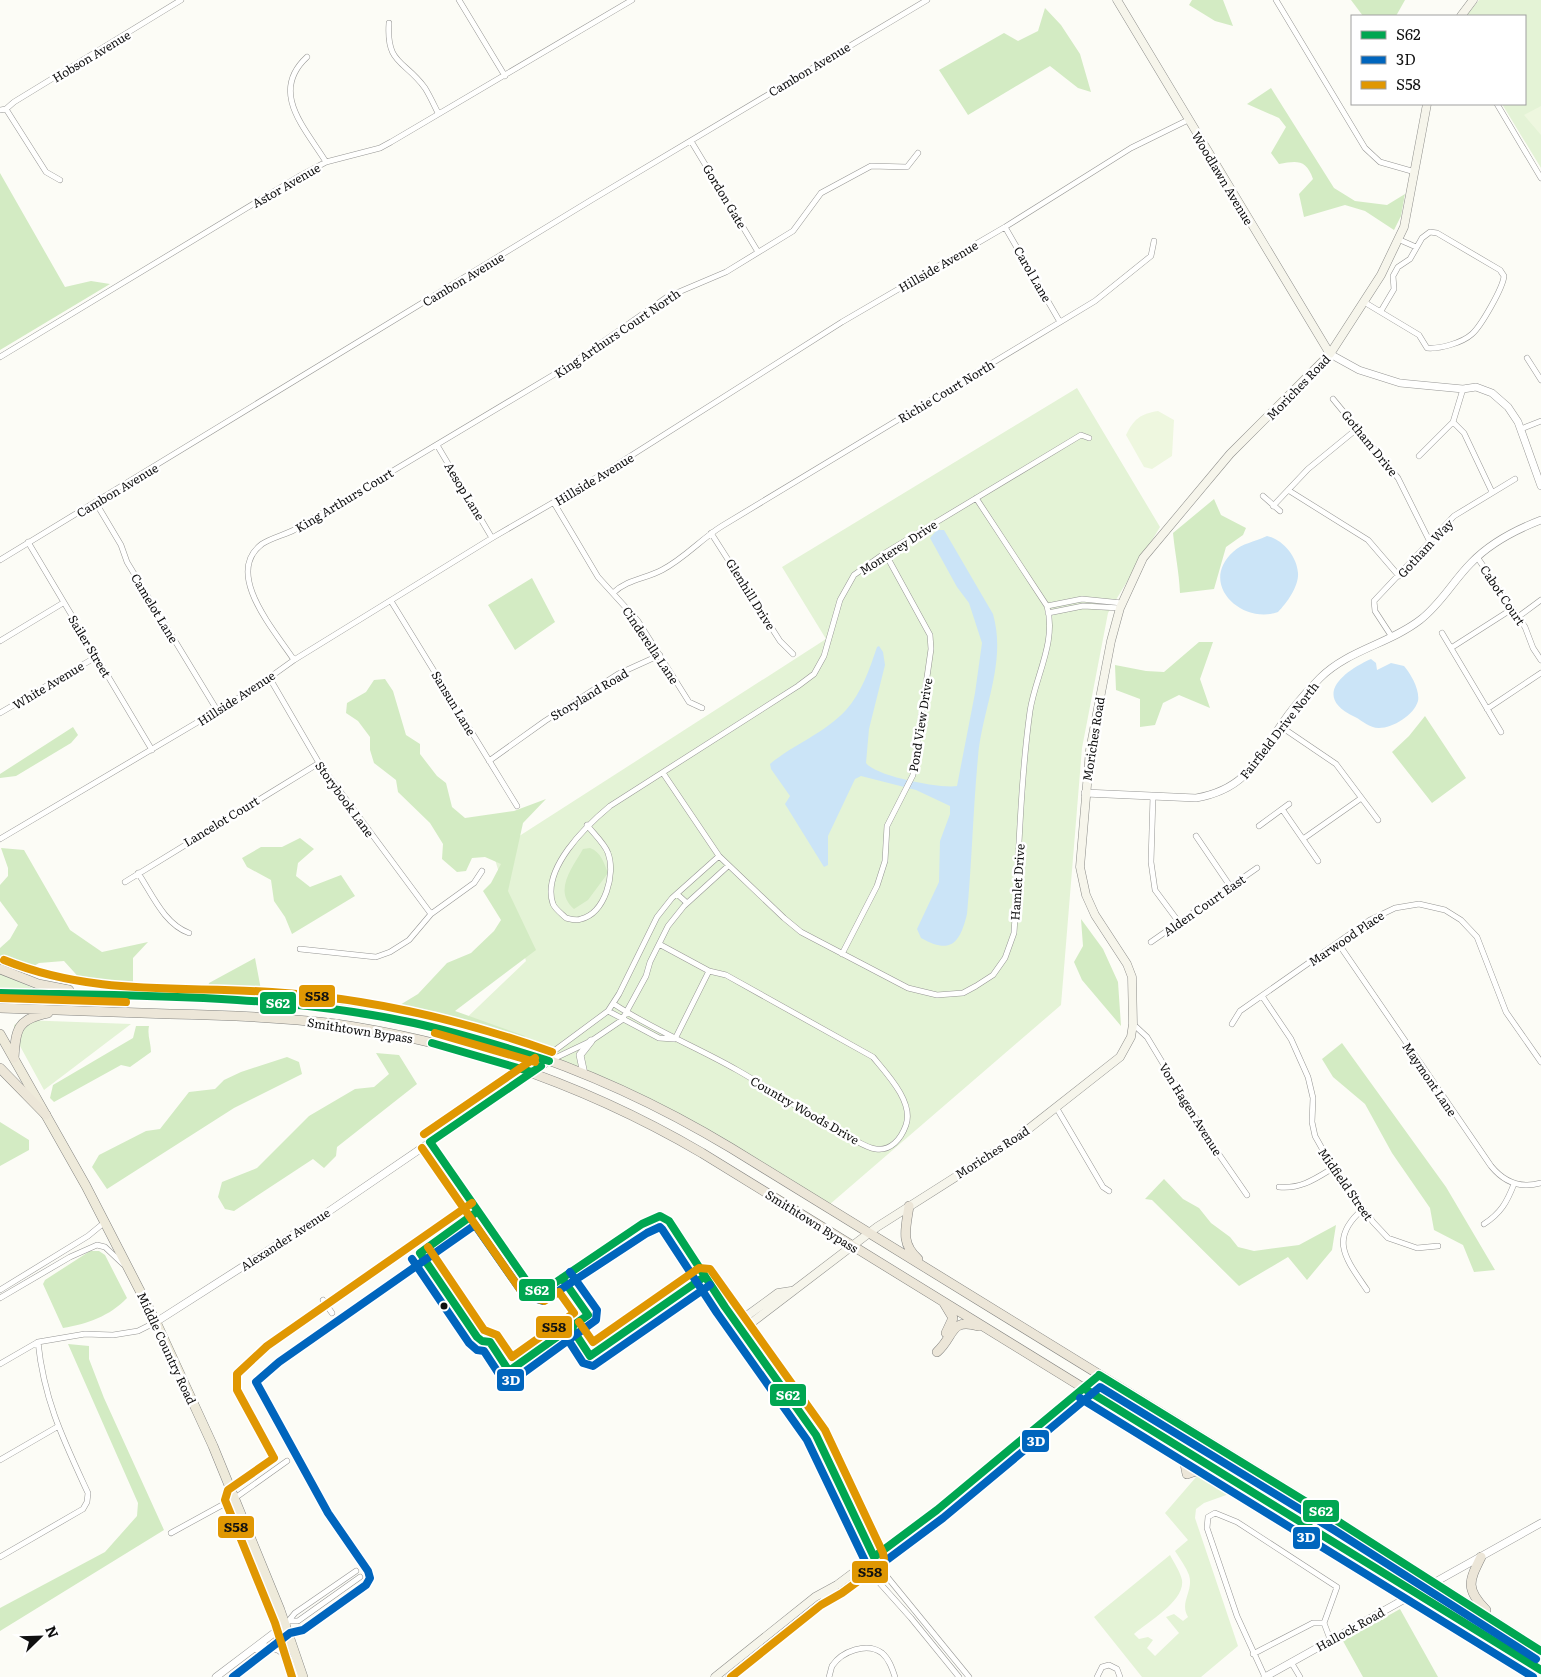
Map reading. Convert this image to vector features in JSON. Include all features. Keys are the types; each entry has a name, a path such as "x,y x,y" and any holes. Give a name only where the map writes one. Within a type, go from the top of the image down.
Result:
{"highway":[{"path":"0,969 38,984 103,996"},
{"name":"Smithtown Bypass","path":"0,993 273,1002 356,1011 460,1032 584,1074 682,1120 934,1272 1435,1582 1541,1651"},
{"name":"Smithtown Bypass","path":"0,1008 244,1016 335,1024 438,1044 532,1072 606,1103 665,1132 853,1246 1541,1670"},
{"path":"14,1058 16,1032 23,1022 33,1016 61,1010"},
{"path":"0,1068 46,1115"},
{"path":"909,1206 904,1233 906,1244 914,1255 934,1272"},
{"path":"942,1301 952,1316 952,1320 937,1352 961,1323 986,1328"},
{"path":"1161,1435 1183,1457 1187,1474 1202,1469 1234,1480"},
{"path":"1481,1557 1471,1578 1471,1591 1477,1601 1496,1621"}],"main road":[{"name":"Woodlawn Avenue","path":"1117,0 1330,354"},
{"path":"1462,15 1473,0"},
{"name":"Moriches Road","path":"739,1327 784,1300 791,1291 869,1233 1017,1138 1120,1057 1131,1037 1133,1024 1132,977 1127,964 1095,915 1084,885 1080,867 1085,793 1096,719 1111,641 1121,605 1144,558 1200,488 1230,454 1330,354 1364,302 1400,240 1416,172 1427,105"},
{"name":"Middle Country Road","path":"0,1034 105,1222 156,1322 213,1446 288,1623 302,1677"},
{"path":"715,1677 815,1597 837,1585 937,1510 1085,1388 1099,1374"},
{"path":"730,1677 821,1604 837,1585"}],"street":[{"name":"Hobson Avenue","path":"0,110 6,109 14,102 181,0"},
{"path":"459,0 504,76"},
{"name":"Astor Avenue","path":"0,357 298,177 326,162 380,148 632,0"},
{"name":"Cambon Avenue","path":"0,560 927,0"},
{"path":"1276,0 1365,148 1380,162 1416,172"},
{"path":"389,23 388,40 390,50 396,59 425,88 438,113"},
{"path":"307,57 296,67 292,76 289,85 290,98 326,162"},
{"path":"1498,105 1541,178"},
{"path":"6,109 46,172 60,180"},
{"name":"Hillside Avenue","path":"0,839 252,690 294,660 492,538 554,503 691,419 842,322 1005,227 1131,148 1188,120"},
{"name":"Gordon Gate","path":"691,141 758,252"},
{"name":"King Arthurs Court North","path":"540,383 616,334 667,297 726,272 793,231 821,193 871,166 907,166 918,153"},
{"name":"Carol Lane","path":"1005,227 1060,322"},
{"path":"1364,302 1419,335 1427,348 1436,348 1467,338 1473,333 1504,279 1500,270 1436,233 1426,234 1410,259 1398,267 1393,276 1394,288 1381,311"},
{"path":"1400,240 1416,247"},
{"name":"Richie Court North","path":"711,533 1095,301 1150,256 1154,241"},
{"path":"1330,354 1359,370 1391,380 1463,389 1476,386 1492,393 1508,407 1521,429 1541,486"},
{"path":"1527,358 1541,380"},
{"name":"King Arthurs Court","path":"294,660 248,586 248,562 254,551 264,542 294,530 540,383"},
{"path":"1419,456 1453,422 1463,389"},
{"name":"Gotham Drive","path":"1333,399 1398,478 1430,542"},
{"path":"1521,429 1541,421"},
{"path":"1453,422 1464,433 1492,492"},
{"path":"1274,506 1308,469 1358,428"},
{"name":"Monterey Drive","path":"587,825 608,852 612,873 607,893 592,914 580,920 566,918 553,905 551,889 559,866 574,841 587,825 610,806 814,674 824,656 840,600 854,575 885,553 1080,436 1089,438"},
{"name":"Aesop Lane","path":"436,445 492,538"},
{"name":"Gotham Way","path":"1392,637 1375,612 1374,601 1454,516 1515,479"},
{"path":"1288,490 1368,540 1399,576"},
{"path":"1263,496 1280,511"},
{"name":"Hamlet Drive","path":"663,773 718,856 801,932 908,988 936,995 963,992 992,975 1005,958 1014,933 1030,709 1048,640 1048,613 1046,606 976,498"},
{"name":"Camelot Lane","path":"96,503 121,545 127,562 217,710"},
{"name":"Cinderella Lane","path":"554,503 598,577 638,621 688,702 702,708"},
{"name":"Fairfield Drive North","path":"1085,793 1196,798 1223,790 1249,771 1280,726 1312,686 1331,668 1353,654 1392,637 1422,619 1477,557 1508,534 1541,520"},
{"path":"612,593 634,579 660,571 674,563 691,552 711,533"},
{"name":"Glenhill Drive","path":"711,533 780,641 793,654"},
{"name":"Sailer Street","path":"28,542 152,750"},
{"name":"Pond View Drive","path":"842,954 877,886 885,861 887,826 913,775 931,649 930,635 885,553"},
{"name":"Cabot Court","path":"1477,557 1518,617 1541,660"},
{"path":"1046,606 1082,599 1121,605"},
{"path":"1518,617 1541,600"},
{"name":"Sansun Lane","path":"391,601 516,806"},
{"path":"0,641 63,603"},
{"path":"1048,613 1083,606 1121,605"},
{"path":"1450,648 1512,608"},
{"path":"1442,633 1501,732"},
{"name":"Storyland Road","path":"489,761 545,721 618,674 660,655"},
{"name":"White Avenue","path":"0,713 96,656"},
{"path":"1488,709 1541,673"},
{"name":"Storybook Lane","path":"269,677 319,762 430,914"},
{"path":"1280,726 1336,764 1360,799 1378,820"},
{"name":"Lancelot Court","path":"125,882 319,762"},
{"path":"1153,796 1151,862 1155,890 1178,921"},
{"path":"1303,839 1360,799"},
{"path":"1259,826 1290,804"},
{"path":"1282,809 1318,861"},
{"path":"1196,836 1230,886"},
{"path":"549,1061 554,1051 608,1012 614,1004 657,917 677,894 718,856"},
{"path":"549,1061 591,1041 622,1020 646,976 668,926 687,903 728,866"},
{"name":"Alden Court East","path":"1151,942 1178,921 1257,868"},
{"path":"300,949 376,957 390,952 409,940 430,914 474,883 482,871"},
{"path":"138,873 170,921 179,929 189,933"},
{"path":"677,894 687,903"},
{"name":"Marwood Place","path":"1232,1024 1240,1011 1370,920 1387,910 1404,905 1427,904 1454,915 1473,930 1506,1012 1541,1062"},
{"name":"Country Woods Drive","path":"614,1004 626,1013 737,1070 812,1117 875,1149 888,1148 897,1141 903,1133 908,1120 908,1110 888,1074 874,1057 726,975 709,971 659,944"},
{"name":"Maymont Lane","path":"1338,944 1490,1166 1514,1184"},
{"path":"675,1039 709,971"},
{"name":"Midfield Street","path":"1262,996 1291,1039 1308,1077 1313,1098 1312,1122 1315,1136 1334,1168 1378,1228 1395,1241 1417,1248 1438,1246"},
{"name":"Country Woods Drive","path":"608,1012 659,1038 675,1039"},
{"name":"Von Hagen Avenue","path":"1133,1024 1147,1037 1211,1142 1247,1195"},
{"path":"584,1074 580,1055 591,1041"},
{"name":"Alexander Avenue","path":"0,1364 38,1342 85,1334 113,1335 138,1331 156,1322 325,1214 549,1061"},
{"path":"1056,1107 1103,1187 1108,1192"},
{"path":"430,1142 532,1289 543,1291 642,1224 660,1216 670,1221 739,1327 816,1435 874,1557 969,1677"},
{"path":"1279,1187 1294,1188 1316,1179 1334,1168"},
{"path":"1484,1224 1496,1216 1503,1208 1514,1184 1532,1186 1541,1184"},
{"path":"1363,1209 1350,1220 1343,1238 1348,1261 1367,1290"},
{"path":"0,1290 105,1222"},
{"path":"0,1298 70,1257 97,1245 110,1251 130,1271"},
{"path":"323,1300 332,1313"},
{"path":"0,1558 83,1509 87,1502 88,1493 57,1427 48,1399 38,1342"},
{"path":"0,1460 57,1427"},
{"path":"171,1534 234,1498 286,1461"},
{"path":"1265,1677 1237,1616 1208,1528 1208,1517 1215,1513 1237,1522 1337,1587 1324,1623 1330,1639"},
{"name":"Hallock Road","path":"1265,1677 1330,1639 1541,1523"},
{"path":"874,1557 877,1580 959,1677"},
{"path":"216,1677 288,1623 294,1614 356,1571"},
{"path":"288,1623 298,1621 360,1577"},
{"path":"1253,1654 1314,1623 1324,1623"},
{"path":"252,1651 261,1647 281,1650 288,1655 302,1677"},
{"path":"829,1677 832,1666 845,1654 868,1648 881,1652 890,1663 895,1677"},
{"path":"1291,1662 1300,1677"},
{"path":"1098,1677 1102,1667 1109,1665 1117,1669 1120,1677"}],"green space":[{"path":"1192,0 1223,0 1233,26 1215,21 1189,5"},
{"path":"1351,0 1405,0 1397,15 1362,15"},
{"path":"1479,0 1541,0 1541,168 1503,105 1526,105 1526,15 1467,15"},
{"path":"1045,8 1061,25 1080,54 1091,92 1078,88 1050,66 968,115 939,70 1004,33 1018,41 1038,31"},
{"path":"1271,88 1334,188 1355,201 1387,205 1405,194 1401,216 1394,230 1365,211 1345,205 1304,217 1299,194 1313,179 1310,172 1300,163 1279,164 1271,153 1286,127 1279,118 1247,104"},
{"path":"1541,106 1541,135 1524,115"},
{"path":"0,173 65,287 91,281 110,284 0,350"},
{"path":"1077,388 1160,527 1108,613 1082,748 1061,1005 829,1205 624,1089 456,1028 526,961 493,853 826,639 782,567"},
{"path":"1158,411 1174,420 1172,456 1152,469 1144,467 1126,435 1138,418"},
{"path":"1214,499 1221,515 1246,528 1243,535 1226,547 1214,589 1180,593 1173,533"},
{"path":"532,578 555,622 515,650 488,605"},
{"path":"1199,642 1213,642 1200,679 1210,708 1179,695 1163,703 1155,725 1140,727 1140,699 1116,690 1115,665 1146,671 1164,672"},
{"path":"385,679 393,691 406,735 420,744 420,754 437,776 446,783 452,807 465,818 514,811 546,799 523,823 508,891 536,950 455,1011 525,1036 518,1042 442,1021 390,1011 418,994 447,963 471,953 494,931 501,920 483,891 491,883 501,864 485,857 472,858 466,871 457,872 442,859 443,844 430,823 398,792 396,780 374,763 370,750 370,737 358,721 346,713 347,703 366,692 374,680"},
{"path":"1425,716 1466,778 1432,803 1392,752 1409,736"},
{"path":"73,727 78,735 71,743 16,776 0,778 0,774"},
{"path":"300,838 314,849 298,863 296,876 310,887 341,875 355,896 292,934 285,917 274,901 271,880 247,867 242,858 261,847 282,847"},
{"path":"1,848 24,850 70,930 102,952 148,942 133,958 133,984 126,988 83,982 64,961 39,963 22,973 0,959 0,948 10,939 18,925 0,901 0,885 8,876 8,868"},
{"path":"590,848 599,855 608,873 588,900 574,909 565,895 566,879 583,849"},
{"path":"1081,919 1103,949 1118,982 1121,1026 1082,980 1074,962 1083,946"},
{"path":"255,958 262,995 206,994 209,983"},
{"path":"0,973 42,992 0,991"},
{"path":"22,1020 131,1024 44,1090 14,1035 14,1025"},
{"path":"136,1026 149,1026 148,1033 151,1052 130,1067 121,1065 54,1102 50,1098 53,1085 133,1038"},
{"path":"1342,1043 1446,1187 1495,1270 1474,1272 1463,1245 1434,1230 1430,1208 1392,1153 1365,1104 1333,1077 1322,1059"},
{"path":"376,1053 399,1055 417,1084 337,1147 336,1156 324,1168 313,1159 234,1211 225,1209 218,1197 222,1182 257,1168 309,1116 355,1089 374,1087 389,1074"},
{"path":"287,1057 299,1062 302,1074 234,1108 107,1189 92,1167 99,1155 146,1131 160,1129 189,1092 215,1089 224,1080 241,1072"},
{"path":"0,1122 29,1140 29,1150 0,1166"},
{"path":"1164,1179 1183,1199 1199,1208 1211,1223 1230,1237 1238,1247 1254,1251 1299,1245 1336,1225 1332,1250 1307,1280 1288,1257 1239,1286 1152,1200 1145,1199"},
{"path":"90,1251 99,1251 105,1255 127,1298 113,1310 98,1318 63,1328 43,1284 45,1280"},
{"path":"68,1344 89,1346 89,1359 104,1398 164,1530 0,1631 0,1608 105,1552 137,1516 138,1503"},
{"path":"1197,1476 1229,1494 1204,1503 1196,1509 1195,1518 1238,1646 1201,1677 1142,1677 1094,1617 1170,1555 1182,1580 1178,1595 1165,1610 1134,1634 1139,1639 1148,1637 1153,1640 1147,1648 1155,1656 1179,1633 1166,1617 1174,1614 1183,1621 1188,1617 1185,1606 1190,1586 1189,1575 1175,1551 1188,1540 1165,1513"},
{"path":"1400,1609 1438,1677 1363,1677 1343,1641"}],"water":[{"path":"937,530 944,530 993,614 997,632 995,668 978,757 967,914 957,939 947,946 940,946 921,938 917,929 939,882 940,841 950,814 950,806 916,790 861,776 855,779 828,836 828,865 824,867 785,804 790,796 771,769 770,764 829,725 846,710 861,689 879,646 883,652 885,665 869,729 866,763 872,768 895,777 937,786 957,786 975,693 982,643 969,603 957,587 930,538"},
{"path":"1267,536 1278,541 1292,555 1297,567 1297,583 1292,594 1278,612 1251,613 1229,599 1222,588 1220,577 1223,564 1233,552"},
{"path":"1371,659 1376,663 1377,670 1391,663 1404,666 1418,692 1416,706 1408,716 1390,726 1375,728 1369,726 1342,709 1335,701 1336,685 1342,678 1360,664"}],"transit line":[{"name":"S58","path":"4,960 37,971 103,984 170,989 272,992 344,999 414,1012 484,1030 552,1052"},
{"name":"S62","path":"0,993 208,998 312,1006 414,1023 482,1040 549,1061"},
{"name":"S58","path":"0,998 126,1002"},
{"name":"S58","path":"435,1033 535,1062"},
{"name":"S62","path":"432,1043 532,1072"},
{"name":"S58","path":"424,1134 535,1058"},
{"name":"S62","path":"430,1142 541,1066"},
{"name":"S62","path":"430,1142 532,1289 543,1291 642,1224 660,1216 669,1221 725,1307 816,1435 874,1557"},
{"name":"S58","path":"422,1148 524,1295 544,1301 559,1292 574,1313 512,1357 497,1335 484,1330 428,1247"},
{"name":"S58","path":"292,1677 275,1623 225,1500 228,1490 274,1458 237,1390 237,1374 267,1346 472,1203"},
{"name":"S62","path":"420,1253 478,1211"},
{"name":"3D","path":"233,1677 290,1633 303,1630 366,1585 370,1578 368,1571 328,1513 256,1382 279,1362 475,1225 524,1295 543,1301 647,1233 660,1227 717,1313 807,1440 865,1561"},
{"name":"S62","path":"420,1253 477,1337 482,1341 490,1342 509,1371 588,1315"},
{"name":"3D","path":"412,1259 469,1343 477,1350 484,1351 501,1377 508,1381 515,1379 596,1320 597,1310 570,1272"},
{"name":"S58","path":"579,1322 593,1342 699,1268 710,1269 825,1430 883,1553 884,1559 880,1565 842,1593 821,1605 731,1677"},
{"name":"S62","path":"571,1327 590,1356 704,1277"},
{"name":"S62","path":"562,1278 588,1315"},
{"name":"3D","path":"563,1332 583,1363 593,1366 710,1285"},
{"name":"S62","path":"1099,1375 1339,1522 1541,1651"},
{"name":"S62","path":"874,1557 937,1510 1097,1377"},
{"name":"3D","path":"880,1565 943,1518 1100,1387 1334,1530 1536,1659"},
{"name":"S62","path":"1085,1389 1541,1670"},
{"name":"3D","path":"1080,1398 1533,1677"}]}
